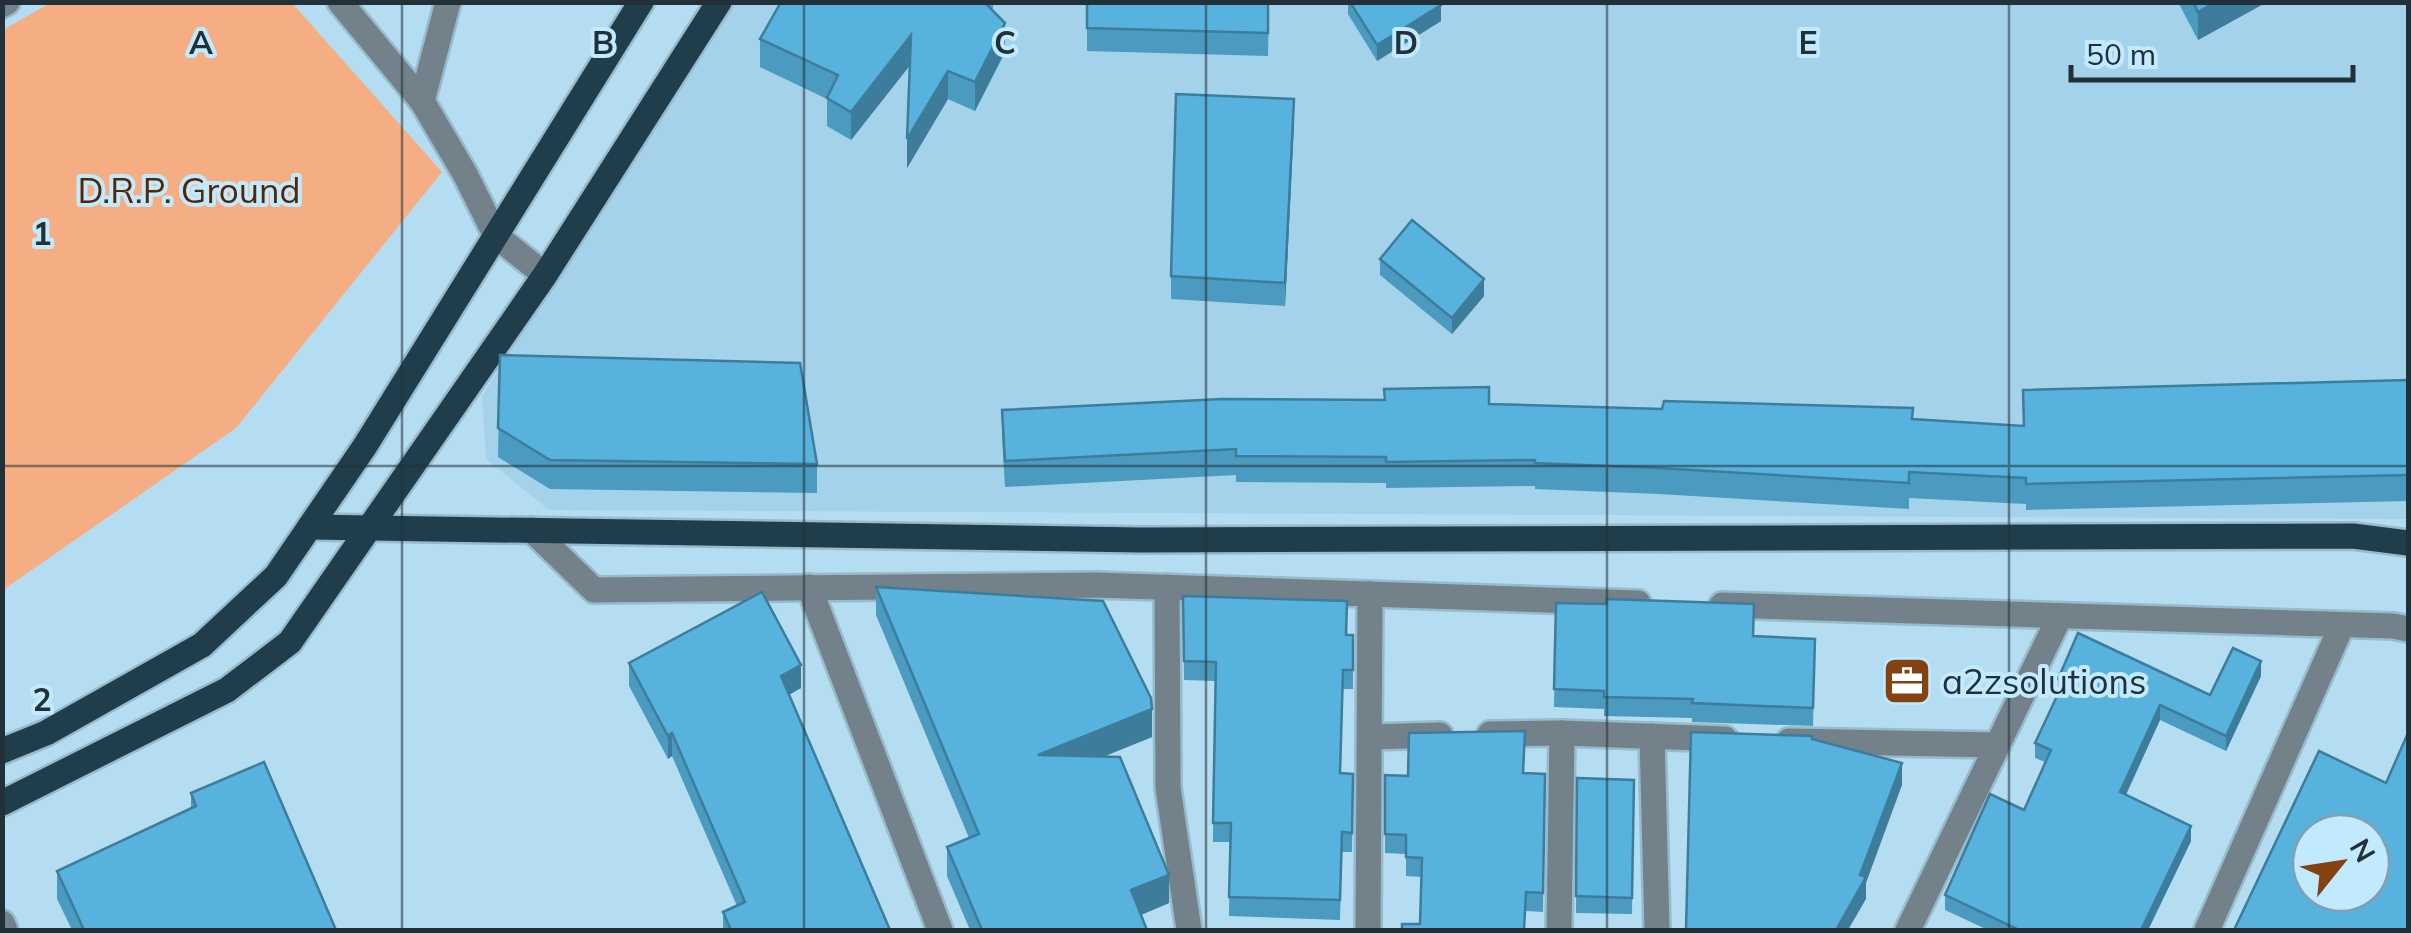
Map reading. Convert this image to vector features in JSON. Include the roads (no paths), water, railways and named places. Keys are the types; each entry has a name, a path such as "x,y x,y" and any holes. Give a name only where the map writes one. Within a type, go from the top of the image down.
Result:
{"main road":[{"path":"2,751 46,732 202,645 276,576 366,446 641,2"},
{"path":"2,803 226,690 290,642 545,275 719,2"},
{"path":"310,526 1141,540 2353,536 2408,543"}],"street":[{"path":"340,2 422,100 496,236 545,275"},
{"path":"422,100 448,2"},
{"path":"532,530 594,590 1096,584 1666,604"},
{"path":"810,587 940,930"},
{"path":"1168,587 1168,788 1189,930"},
{"path":"1368,930 1370,594"},
{"path":"1705,605 2408,629"},
{"path":"1908,930 2060,616"},
{"path":"2207,930 2342,625"},
{"path":"1370,737 1562,733 1997,745"},
{"path":"1558,930 1562,733"},
{"path":"1652,736 1657,930"},
{"path":"2,923 5,930"}],"place":[{"name":"a2zsolutions","path":"1907,681"}],"park label":[{"name":"D.R.P. Ground","path":"189,190"}]}
